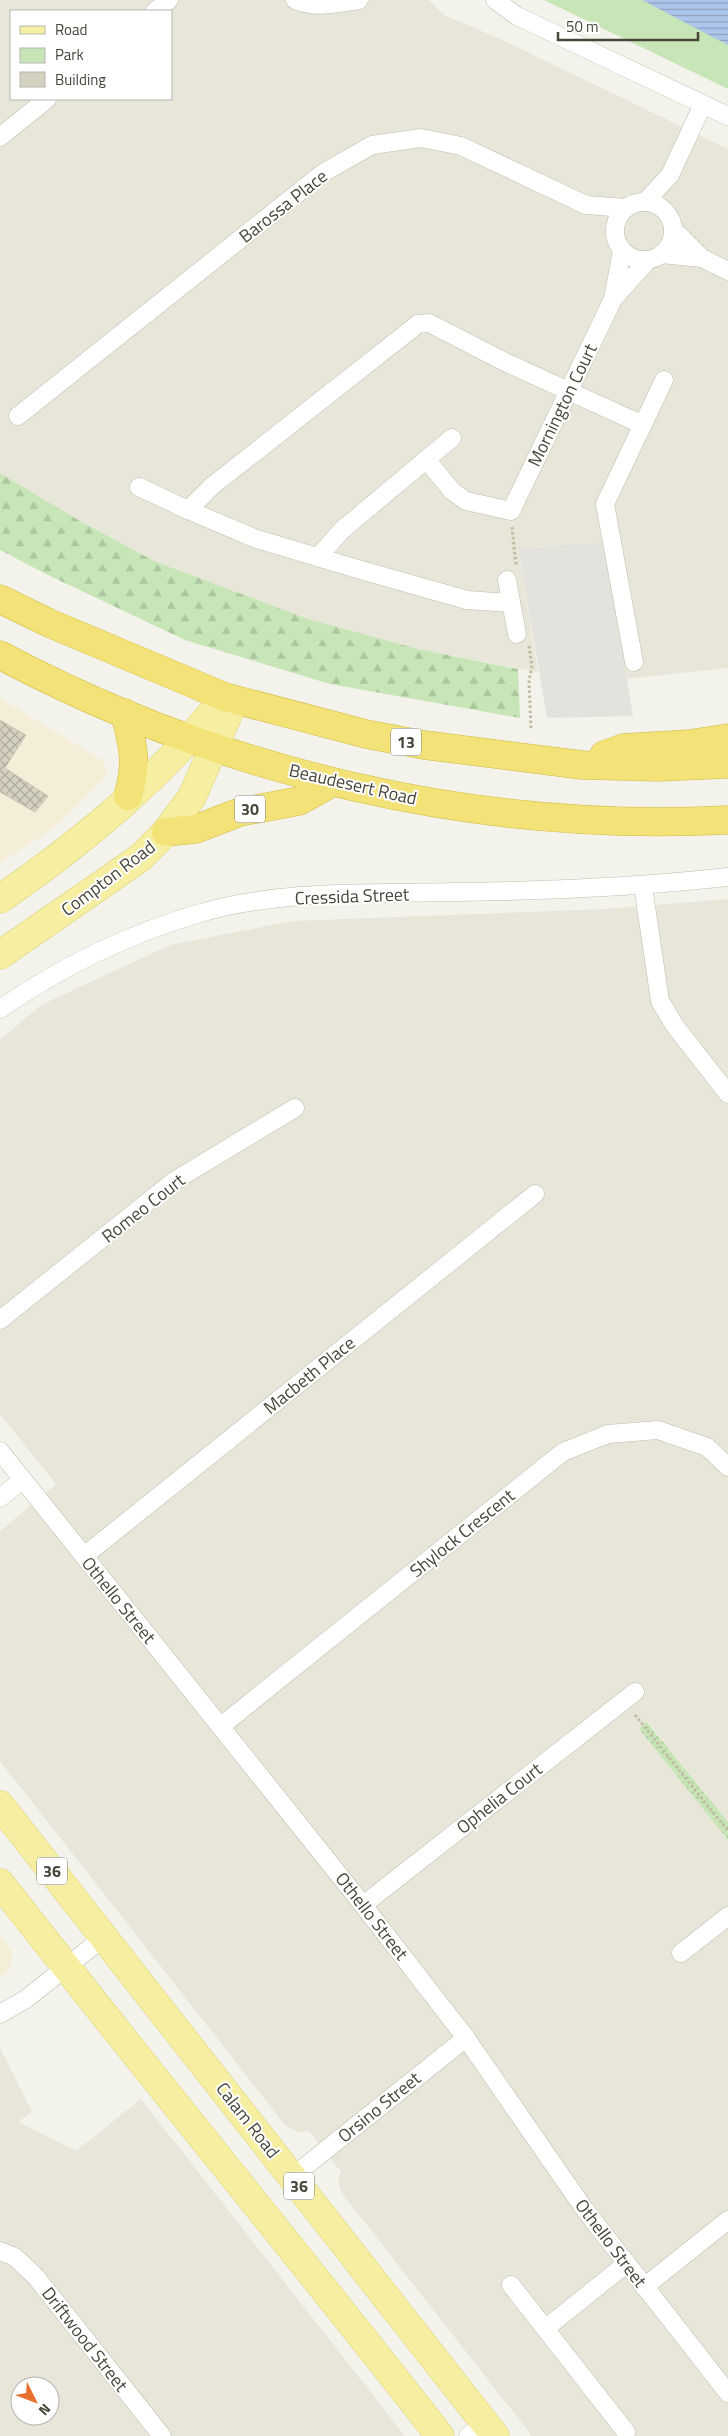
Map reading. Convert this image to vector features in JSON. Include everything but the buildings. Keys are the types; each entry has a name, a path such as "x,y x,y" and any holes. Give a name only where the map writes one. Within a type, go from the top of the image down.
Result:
{"highway":[{"name":"13","path":"0,600 48,623 230,699 366,734 424,746 582,764 659,767 728,764"},
{"name":"Beaudesert Road","path":"0,655 78,693 125,713 248,758 333,782 433,803 566,820 644,823 728,820"},
{"path":"125,713 135,757 134,776 128,796"},
{"path":"582,764 623,748 689,744 728,738"},
{"name":"30","path":"166,832 196,828 240,812 299,800 333,782"}],"main road":[{"name":"Compton Road","path":"0,955 140,858 166,832 192,797 203,742 230,699"},
{"name":"Compton Road","path":"0,899 80,841 128,796 203,742"},
{"name":"Calam Road","path":"0,1805 292,2177 483,2432"},
{"name":"36","path":"0,1883 202,2139 309,2268 440,2436"}],"street":[{"path":"156,10 169,0"},
{"path":"295,0 305,4 329,5 360,0"},
{"path":"495,0 517,16 728,116"},
{"path":"0,137 46,100"},
{"path":"645,202 670,175 703,104"},
{"name":"Barossa Place","path":"18,416 323,173 372,145 421,138 461,146 586,205 626,208"},
{"path":"655,257 672,238 670,175"},
{"path":"702,258 655,257 638,260 618,243 619,216 626,208 645,202 661,208 670,222 702,258 728,271"},
{"name":"Barossa Place","path":"586,205 618,243"},
{"name":"Mornington Court","path":"613,299 618,243"},
{"name":"Mornington Court","path":"426,460 452,491 466,501 511,511 613,299 655,257"},
{"path":"188,510 212,486 418,324 429,323 643,425"},
{"path":"634,662 605,504 664,380"},
{"path":"318,557 342,530 452,438"},
{"path":"139,487 254,538 467,600 511,603"},
{"path":"507,580 517,634"},
{"name":"Cressida Street","path":"0,1009 43,979 124,939 198,914 264,900 332,894 506,892 643,886 728,877"},
{"path":"643,886 660,1001 675,1026 728,1094"},
{"name":"Romeo Court","path":"0,1320 174,1181 295,1108"},
{"name":"Macbeth Place","path":"84,1556 535,1194"},
{"name":"Shylock Crescent","path":"221,1726 563,1452 608,1434 658,1430 707,1447 728,1467"},
{"name":"Othello Street","path":"0,1451 364,1905 466,2038 585,2210 728,2393"},
{"path":"0,1498 22,1480"},
{"name":"Ophelia Court","path":"364,1905 630,1696"},
{"path":"681,1953 728,1916"},
{"path":"0,2014 26,1999 104,1937"},
{"name":"Orsino Street","path":"292,2177 466,2038"},
{"path":"644,2287 728,2220"},
{"name":"Driftwood Street","path":"0,2251 16,2257 36,2277 162,2436"},
{"path":"546,2328 626,2264"},
{"path":"511,2285 561,2347 570,2363 626,2432"}],"path":[{"path":"630,1696 728,1832"}],"shaded area":[{"path":"0,0 429,0 444,15 498,38 728,149 728,668 625,679 604,542 518,548 538,672 418,649 308,619 154,561 80,521 0,473"},
{"path":"604,542 633,716 547,718 518,548"},
{"path":"0,698 104,761 107,775 59,824 0,863"},
{"path":"728,899 728,1822 648,1722 639,1729 728,1840 728,2436 532,2436 341,2192 338,2181 341,2172 309,2131 298,2132 285,2125 0,1761 0,1531 56,1484 0,1414 0,1040 41,1005 170,945 293,921 606,909"},
{"path":"0,1935 12,1951 10,1970 0,1977"},
{"path":"0,2048 32,2112 18,2122 76,2151 141,2099 405,2436 0,2436"}],"green space":[{"path":"544,0 728,0 728,89"},
{"path":"0,473 80,521 154,561 308,619 418,649 518,669 520,718 330,684 185,640 0,550"},
{"path":"647,1722 728,1822 728,1840 639,1729"}],"water":[{"path":"642,0 728,0 728,45"}]}
